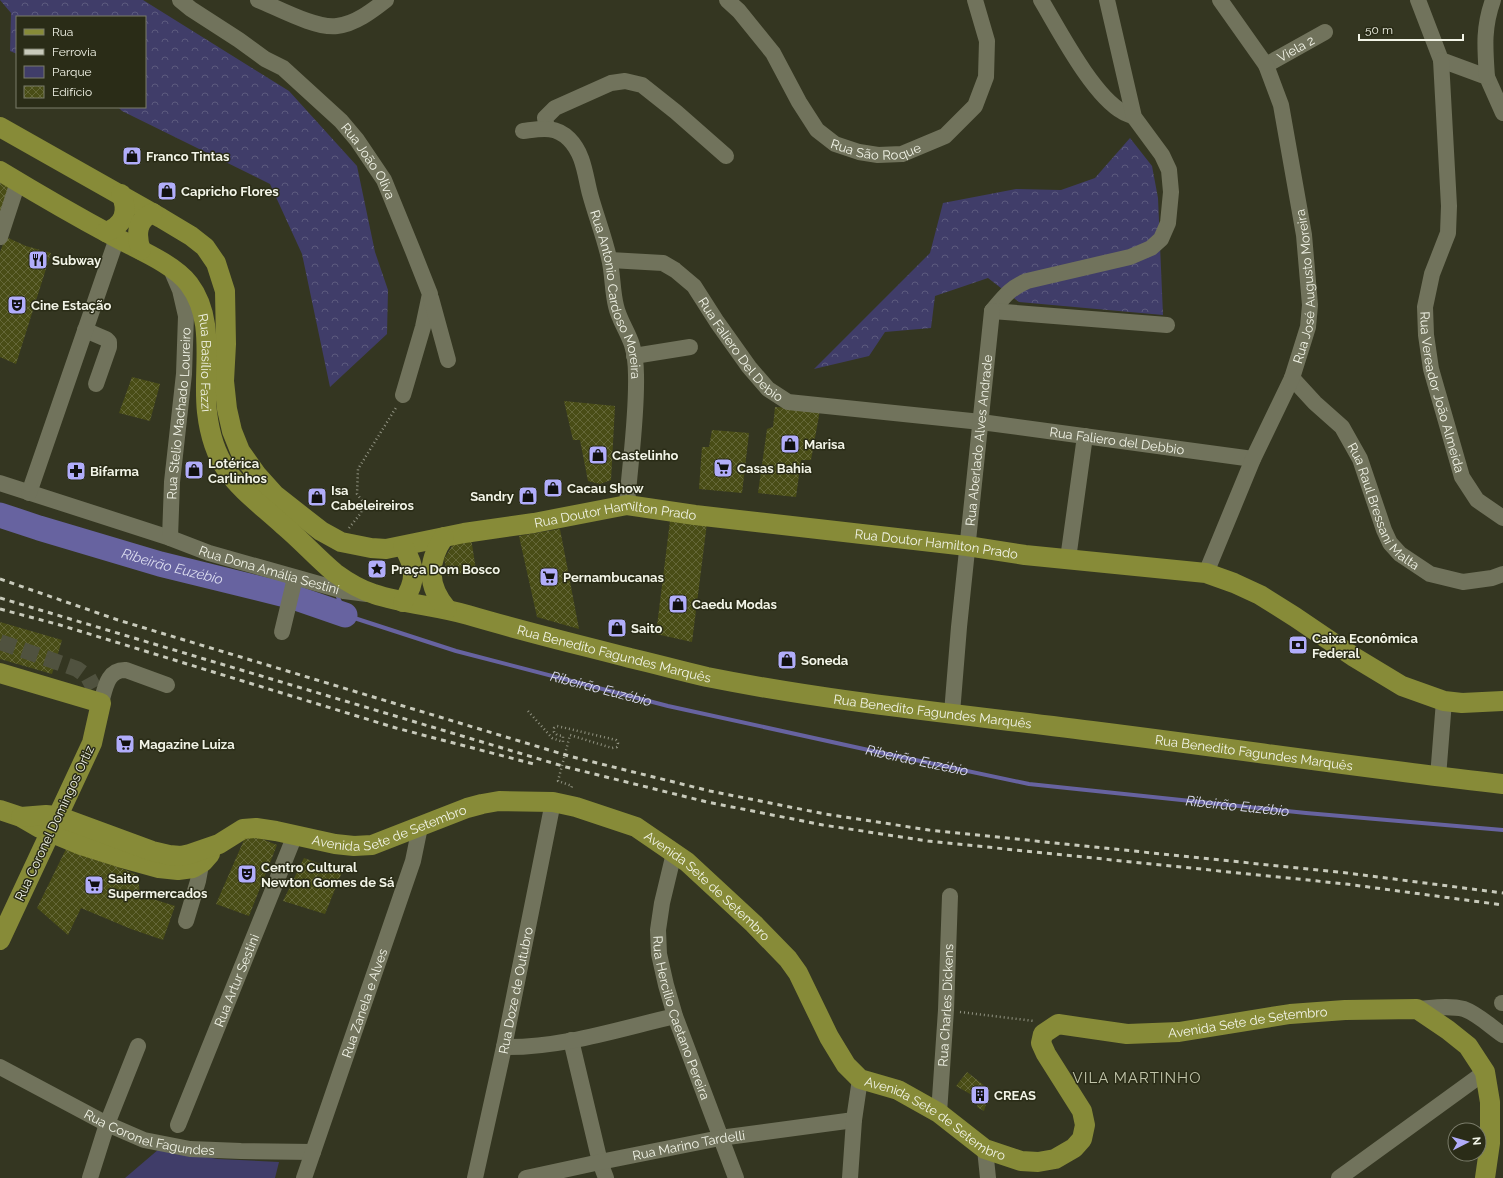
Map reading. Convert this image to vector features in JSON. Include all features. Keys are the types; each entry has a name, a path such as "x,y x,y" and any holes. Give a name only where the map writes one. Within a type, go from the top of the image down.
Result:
{"main road":[{"name":"Rua Basílio Fazzi","path":"0,127 121,194 205,247 216,263 225,291 224,381 227,410 232,431 240,451 257,475 275,495 321,532 341,542"},
{"name":"Rua Basílio Fazzi","path":"0,171 111,235 141,250 171,268 187,280 198,299 206,327 207,414 216,452 222,465 235,482 250,497 330,568 344,579 370,594"},
{"path":"111,235 121,222 124,208 124,202 121,194"},
{"path":"141,250 138,238 139,227 142,219 153,213"},
{"name":"Rua Doutor Hamilton Prado","path":"341,542 371,548 386,549 444,537 627,505 695,515 967,546 1025,555 1206,573 1234,583 1260,595 1354,657 1402,686 1444,701 1462,703 1503,701"},
{"path":"444,537 436,551 431,566 437,596 447,609"},
{"path":"403,546 410,557 414,577 412,587 404,602"},
{"name":"Rua Benedito Fagundes Marquês","path":"370,594 404,602 447,609 522,631 706,676 834,699 1503,784"},
{"path":"0,673 97,696"},
{"name":"Rua Coronel Domingos Ortiz","path":"0,940 92,743 97,696"},
{"name":"Avenida Sete de Setembro","path":"0,810 21,817 40,828 54,824 93,849 159,868 184,870 192,868 208,851 243,829 256,828 335,844 354,846 372,845 482,804 499,802 553,802 576,807 636,827 687,862 754,924 788,959 798,973 829,1037 846,1065 860,1079 898,1090 939,1113 985,1149 1021,1161 1038,1162 1055,1159 1074,1148 1082,1139 1085,1126 1082,1111 1046,1054 1041,1043 1043,1034 1058,1024 1127,1034 1179,1032 1290,1014 1345,1010 1417,1009"},
{"path":"1417,1009 1448,1030 1468,1046 1485,1072 1490,1102 1490,1144 1485,1178"}],"street":[{"name":"Rua João Oliva","path":"180,0 191,10 239,40 265,59 283,68 341,121 357,140 384,180 413,250 430,294 448,360"},
{"path":"258,0 306,20 326,26 336,26 345,25 368,14 386,0"},
{"name":"Rua São Roque","path":"727,0 739,10 773,53 799,102 817,130 835,144 859,152 878,155 902,154 945,136 975,106 986,77 986,41 975,0"},
{"path":"1041,0 1089,79 1110,103 1123,112 1134,117"},
{"path":"992,311 1006,293 1027,281 1130,257 1151,248 1161,239 1168,222 1171,192 1168,170 1162,155 1134,117 1107,0"},
{"name":"Rua José Augusto Moreira","path":"1206,573 1253,459 1292,378 1308,327 1310,305 1304,235 1281,105 1266,65 1220,0"},
{"path":"1418,0 1441,60 1487,77"},
{"path":"1493,0 1488,13 1484,38 1487,77 1503,113"},
{"name":"Viela 2","path":"1266,65 1325,32"},
{"name":"Rua Vereador João Almeida","path":"1441,60 1449,206 1448,233 1432,274 1425,307 1426,335 1431,369 1462,477 1477,500 1503,518"},
{"path":"523,131 547,128 544,118 555,108 611,83 625,81 642,85 676,112 726,156"},
{"name":"Rua Antonio Cardoso Moreira","path":"547,128 568,138 575,146 582,159 590,195 603,233 610,260 616,307 632,345 636,375 627,505"},
{"path":"0,237 18,182"},
{"path":"29,493 85,330 111,235"},
{"name":"Rua Faliero Del Debio","path":"610,260 663,263 675,270 694,286 749,367 768,389 788,402 981,422"},
{"name":"Rua Stelio Machado Loureiro","path":"170,538 172,482 184,374 186,316 180,290 171,268"},
{"path":"403,395 423,327 430,294"},
{"path":"992,311 1167,326"},
{"name":"Rua Aberlado Alves Andrade","path":"952,713 958,627 992,311"},
{"path":"85,330 106,339 109,342 109,347 96,384"},
{"path":"634,356 690,347"},
{"name":"Rua Raul Bressani Malta","path":"1292,378 1315,403 1342,428 1360,459 1384,530 1390,543 1400,554 1430,574 1463,582 1492,578 1503,574"},
{"name":"Rua Faliero del Debbio","path":"981,422 1253,459"},
{"path":"1068,559 1086,436"},
{"name":"Rua Dona Amália Sestini","path":"0,483 170,538 294,586 370,594"},
{"path":"283,626 294,586"},
{"path":"97,696 114,672 118,669 126,670 167,685"},
{"path":"1438,776 1444,701"},
{"name":"Rua Doze de Outubro","path":"475,1178 504,1047 553,802"},
{"name":"Rua Zanela e Alves","path":"304,1178 413,861 420,827"},
{"name":"Rua Artur Sestini","path":"178,1125 295,835"},
{"path":"186,921 208,851"},
{"name":"Rua Hercilio Caetano Pereira","path":"674,853 662,903 658,936 659,954 666,986 675,1016 736,1178"},
{"name":"Rua Charles Dickens","path":"939,1113 946,1010 950,896"},
{"path":"1417,1009 1451,1007 1464,1009 1474,1014 1503,1036"},
{"path":"504,1047 534,1046 571,1040 675,1016"},
{"path":"571,1040 600,1162 606,1178"},
{"path":"90,1178 107,1124 138,1046"},
{"name":"Rua Coronel Fagundes","path":"0,1067 107,1124 144,1140 190,1149 313,1152"},
{"path":"1339,1178 1485,1072"},
{"path":"850,1178 854,1120 860,1079"},
{"name":"Rua Marino Tardelli","path":"526,1178 720,1138 854,1120"},
{"path":"985,1149 988,1178"}],"path":[{"path":"351,524 361,513 363,502 357,494 358,469 403,395"},
{"path":"528,711 552,738 563,742 563,736 557,735 554,732 554,728 557,726 616,740 618,743 617,747 612,748 570,735 558,781"},
{"path":"946,1010 1058,1024"}],"green space":[{"path":"0,0 143,0 289,91 357,166 375,252 388,290 387,334 330,387 302,254 270,184 122,111 119,108 146,108 146,16 16,16 16,54 10,51 11,13"},
{"path":"1130,138 1152,166 1158,198 1163,315 1019,302 988,278 935,296 931,328 885,332 869,356 814,369 930,253 943,203 1016,189 1061,190 1095,178"},
{"path":"159,1149 218,1159 279,1162 275,1178 125,1178"}],"building":[{"path":"0,183 12,187 0,226"},
{"name":"Cine Estação","path":"6,237 26,246 51,253 16,364 0,357 0,252"},
{"path":"132,377 160,384 150,421 119,413"},
{"name":"Castelinho","path":"564,401 615,406 611,480 600,484 588,481 580,440 573,440"},
{"name":"Marisa","path":"775,407 820,410 811,460 801,460 796,497 758,493 767,429 773,427"},
{"name":"Casas Bahia","path":"712,430 749,433 742,493 699,489 702,447 709,447"},
{"name":"Caedu Modas","path":"670,521 707,523 692,642 656,634"},
{"name":"Pernambucanas","path":"560,529 579,629 537,617 519,536"},
{"path":"471,538 476,570 448,576 444,559 454,543"},
{"path":"0,622 62,640 52,674 0,659"},
{"name":"Centro Cultural Newton Gomes de Sá","path":"247,833 277,845 249,916 216,904"},
{"name":"Saito Supermercados","path":"67,847 138,875 140,895 175,906 163,940 131,929 81,908 68,935 37,908"},
{"path":"304,858 342,872 325,914 283,901"},
{"name":"CREAS","path":"967,1072 990,1090 984,1111 977,1107 979,1099 956,1086"}],"waterway":[{"name":"Ribeirão Euzébio","path":"0,515 160,564 290,596 345,615"},
{"name":"Ribeirão Euzébio","path":"338,597 345,615 456,651 668,706 1029,784 1306,813 1503,830"}],"tunnel":[{"path":"0,642 77,669 88,677 94,688"}],"railway":[{"path":"0,579 118,620 569,756 710,791 825,814 929,830 1347,873 1503,893"},
{"path":"0,598 566,767 707,802 823,825 928,841 1346,884 1503,905"},
{"path":"0,609 60,625 396,728 534,764"}],"place":[{"name":"Franco Tintas","path":"132,156"},
{"name":"Capricho Flores","path":"167,191"},
{"name":"Subway","path":"38,260"},
{"name":"Cine Estação","path":"17,305"},
{"name":"Marisa","path":"790,444"},
{"name":"Castelinho","path":"598,455"},
{"name":"Casas Bahia","path":"723,468"},
{"name":"Lotérica Carlinhos","path":"194,470"},
{"name":"Bifarma","path":"76,471"},
{"name":"Cacau Show","path":"553,488"},
{"name":"Sandry","path":"528,496"},
{"name":"Isa Cabeleireiros","path":"317,497"},
{"name":"Praça Dom Bosco","path":"377,569"},
{"name":"Pernambucanas","path":"549,577"},
{"name":"Caedu Modas","path":"678,604"},
{"name":"Saito","path":"617,628"},
{"name":"Caixa Econômica Federal","path":"1298,645"},
{"name":"Soneda","path":"787,660"},
{"name":"Magazine Luiza","path":"125,744"},
{"name":"Centro Cultural Newton Gomes de Sá","path":"247,874"},
{"name":"Saito Supermercados","path":"94,885"},
{"name":"CREAS","path":"980,1095"}],"district":[{"name":"VILA MARTINHO","path":"1137,1078"}]}
